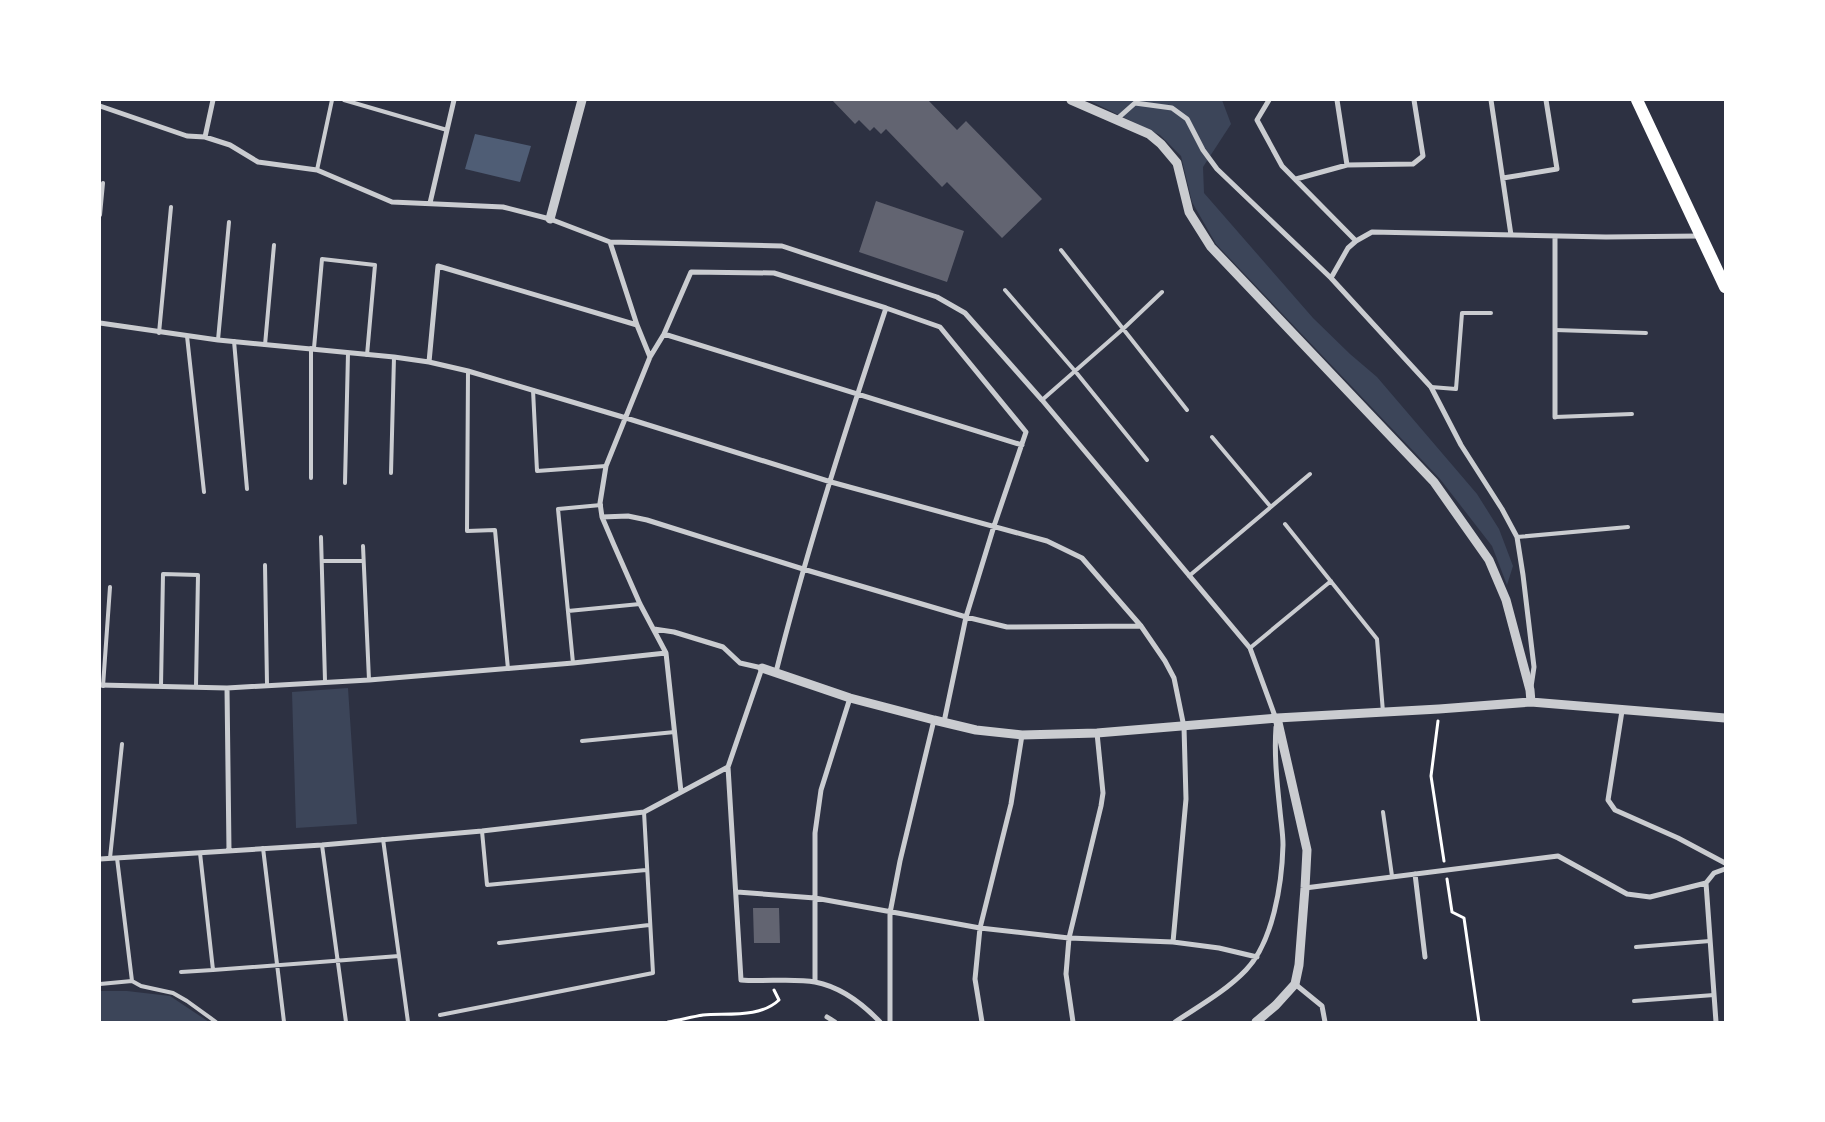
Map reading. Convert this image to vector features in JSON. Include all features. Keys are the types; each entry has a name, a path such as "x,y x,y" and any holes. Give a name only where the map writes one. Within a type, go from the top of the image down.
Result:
{"main road":[{"path":"1636,100 1725,287"}],"street":[{"path":"204,137 213,100"},
{"path":"430,203 454,100"},
{"path":"550,219 582,100"},
{"path":"1071,100 1148,134 1161,144 1177,163 1189,212 1211,247 1434,482 1489,560 1506,600 1532,702"},
{"path":"1269,100 1257,120 1282,166 1356,241"},
{"path":"1337,100 1347,165"},
{"path":"1296,179 1347,165 1414,164 1423,156 1414,100"},
{"path":"1491,100 1511,235"},
{"path":"1503,178 1557,170 1546,100"},
{"path":"1117,119 1135,103 1172,108 1188,119 1203,150 1217,169 1331,278 1431,387 1461,445 1502,509 1517,537 1524,575 1534,667 1530,690"},
{"path":"100,106 187,136 204,137 230,145 258,162 317,170 392,202 504,207 550,219 610,242 782,246 937,298 965,313 1042,400 1250,648 1276,718 1307,850 1295,984 1276,1005 1256,1022"},
{"path":"1331,278 1348,248 1372,232 1555,236 1700,236"},
{"path":"1555,236 1555,417"},
{"path":"610,242 650,357"},
{"path":"429,362 438,266 638,324"},
{"path":"681,792 666,653 640,604 602,517 600,505 606,466 650,357 664,334 691,272 774,273 940,327 1026,432 966,617 900,861 890,913 890,1022"},
{"path":"776,672 803,569 857,393 886,308"},
{"path":"100,323 218,340 394,357 429,362 468,371 831,482 1048,541 1082,558 1140,626 1174,678 1184,727 1186,799 1173,942"},
{"path":"664,334 1022,445"},
{"path":"602,517 628,516 647,520 803,569 966,617 1007,627 1140,626"},
{"path":"654,629 674,632 723,647 740,663 776,672 850,698 976,730 1022,735 1097,733 1276,718 1532,702 1622,711 1725,718"},
{"path":"102,686 196,686 227,688 267,684 369,680 508,669 666,653"},
{"path":"762,668 728,767 741,980 815,982 847,993 880,1022"},
{"path":"227,688 229,850"},
{"path":"815,982 815,833 821,790 850,698"},
{"path":"1622,711 1608,800 1615,810 1678,838 1725,862"},
{"path":"1175,1022 1228,986 1245,972 1257,957 1264,944 1276,902 1283,844 1274,752 1276,718"},
{"path":"1073,1022 1066,974 1069,938 1103,793 1097,733"},
{"path":"982,1022 975,979 980,928 1011,804 1022,735"},
{"path":"100,859 322,845 482,831 644,812 728,767"},
{"path":"1305,888 1558,856 1627,894 1650,897 1706,883 1714,873 1725,869"},
{"path":"1415,874 1425,957"},
{"path":"1706,883 1716,1022"},
{"path":"737,892 815,898 980,928 1069,938 1173,942 1219,948 1257,957"},
{"path":"1295,984 1322,1006 1326,1022"},
{"path":"827,1017 835,1022"}],"lane":[{"path":"317,170 332,100"},
{"path":"344,100 447,130"},
{"path":"100,215 103,183"},
{"path":"159,333 170,207"},
{"path":"218,340 229,222"},
{"path":"265,344 274,245"},
{"path":"1061,250 1188,410"},
{"path":"311,478 313,348 322,259 375,265 367,355"},
{"path":"1005,290 1148,460"},
{"path":"1042,400 1162,292"},
{"path":"1431,387 1456,389 1462,313 1491,314"},
{"path":"1555,330 1646,333"},
{"path":"187,336 204,492"},
{"path":"234,341 246,489"},
{"path":"345,483 348,353"},
{"path":"391,473 394,357"},
{"path":"468,371 466,531 495,530 508,669"},
{"path":"533,390 537,471 606,466"},
{"path":"1555,417 1632,414"},
{"path":"1212,437 1270,506"},
{"path":"1189,576 1310,474"},
{"path":"573,663 558,509 600,505"},
{"path":"1285,524 1377,638 1383,712"},
{"path":"1517,537 1628,527"},
{"path":"322,537 325,682"},
{"path":"363,546 369,680"},
{"path":"322,561 364,561"},
{"path":"265,565 267,684"},
{"path":"161,686 163,574 198,576 196,686"},
{"path":"1250,648 1330,581"},
{"path":"102,686 110,587"},
{"path":"568,611 640,604"},
{"path":"582,741 675,732"},
{"path":"110,858 122,744"},
{"path":"440,1015 653,973 644,812"},
{"path":"1383,812 1392,876"},
{"path":"482,831 487,885 646,870"},
{"path":"383,839 408,1022"},
{"path":"322,845 346,1022"},
{"path":"263,848 284,1022"},
{"path":"200,853 213,970"},
{"path":"117,858 132,981"},
{"path":"499,943 649,925"},
{"path":"1636,947 1710,941"},
{"path":"181,972 399,956"},
{"path":"100,984 132,981 141,986 173,993 216,1022"},
{"path":"1634,1001 1714,995"}],"path":[{"path":"1439,709 1431,776 1452,912 1464,918 1479,1022"},
{"path":"668,1022 702,1015 752,1012 772,1007 779,1000 775,990 760,988 757,981"}],"shaded area":[{"path":"1088,100 1222,100 1231,124 1203,167 1204,193 1313,318 1377,377 1477,494 1499,529 1513,566 1507,585 1492,546 1440,479 1216,244 1192,202 1181,156 1160,135"},
{"path":"475,134 531,146 520,182 465,169"},
{"path":"348,688 357,824 296,828 292,692"},
{"path":"100,991 127,991 170,996 209,1022 100,1022"}],"building":[{"path":"832,100 928,100 957,130 966,121 1042,199 1002,238 947,182 942,187 886,129 881,134 874,127 870,131 859,120 855,124"},
{"path":"876,201 964,231 947,282 859,252"},
{"path":"753,908 779,908 780,943 754,943"}]}
